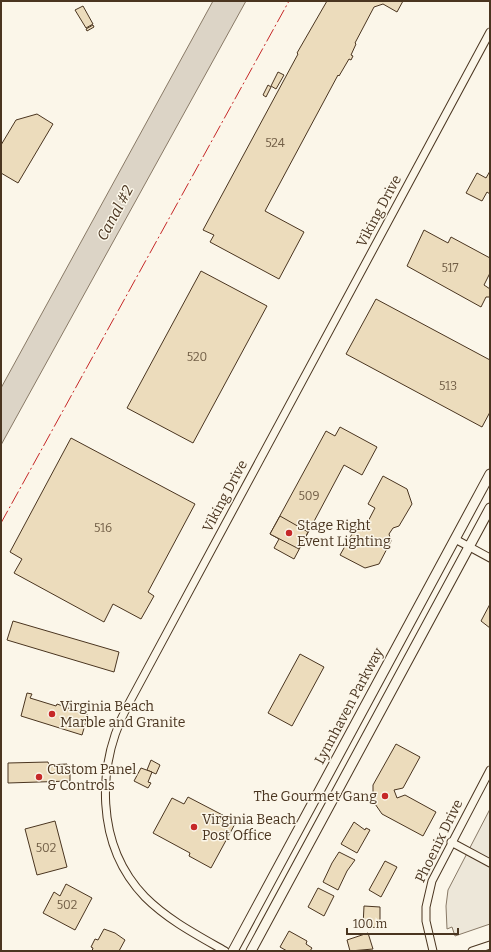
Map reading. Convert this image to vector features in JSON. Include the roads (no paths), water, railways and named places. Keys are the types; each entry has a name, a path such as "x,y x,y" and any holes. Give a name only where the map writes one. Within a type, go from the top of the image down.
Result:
{"main road":[{"name":"Lynnhaven Parkway","path":"233,951 490,474"},
{"path":"251,951 490,508"}],"street":[{"name":"Viking Drive","path":"225,951 177,924 145,897 127,872 113,843 106,815 106,768 111,743 126,709 490,32"},
{"path":"455,539 490,558"},
{"name":"Phoenix Drive","path":"433,951 426,921 428,894 437,870 451,842 490,770"},
{"path":"451,842 490,863"},
{"path":"472,951 490,945"}],"water":[{"name":"Canal #2","path":"213,1 246,1 1,445 1,388"}],"place":[{"name":"Stage Right Event Lighting","path":"289,533"},
{"name":"Virginia Beach Marble and Granite","path":"52,714"},
{"name":"Custom Panel & Controls","path":"39,777"},
{"name":"The Gourmet Gang","path":"385,796"},
{"name":"Virginia Beach Post Office","path":"194,827"}]}
